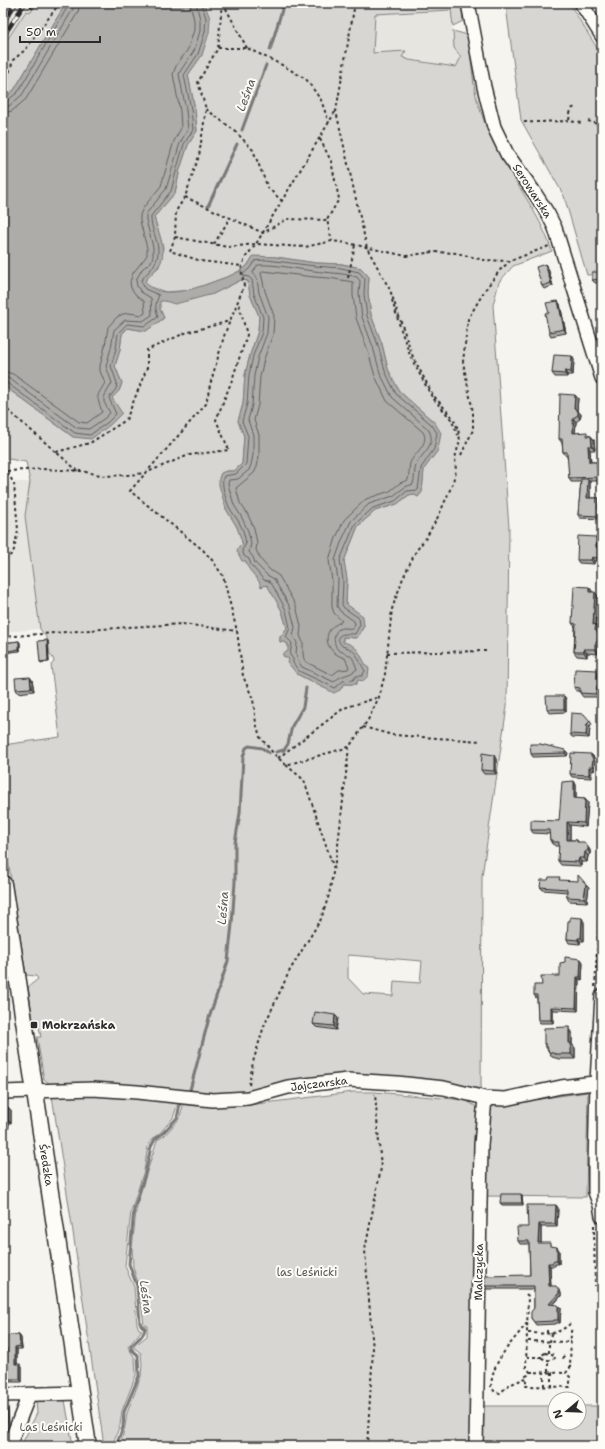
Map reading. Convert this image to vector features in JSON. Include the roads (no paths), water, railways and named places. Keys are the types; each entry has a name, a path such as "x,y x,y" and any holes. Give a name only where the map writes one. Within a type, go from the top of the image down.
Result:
{"main road":[{"name":"Średzka","path":"3,884 88,1446"}],"street":[{"name":"Serowarska","path":"468,3 484,87 494,127 507,154 548,214 559,242 602,378"},
{"path":"581,3 602,36"},
{"path":"598,993 600,1082 595,1192 600,1212"},
{"name":"Jajczarska","path":"35,1091 93,1089 213,1100 248,1098 288,1087 348,1080 376,1081 444,1088 485,1098 505,1099 561,1087 600,1082"},
{"path":"3,1092 35,1091"},
{"name":"Malczycka","path":"476,1446 481,1145 485,1098"},
{"path":"3,1395 80,1393"},
{"path":"9,1446 29,1395"}],"water":[{"path":"66,3 204,3 210,18 209,33 202,55 188,75 195,109 197,131 188,145 180,169 175,193 154,217 162,242 163,255 158,267 145,281 151,288 169,292 201,286 240,271 247,266 253,256 276,257 316,263 342,264 361,268 369,277 368,293 371,315 382,344 388,369 399,391 435,423 441,433 438,450 424,469 422,492 418,497 413,494 409,495 397,504 375,511 358,526 344,561 347,579 346,604 363,616 364,626 357,638 343,637 343,642 353,646 359,652 369,669 368,676 363,681 358,680 356,684 344,684 340,690 334,693 297,674 288,663 289,659 283,656 283,654 288,651 288,644 280,642 280,637 287,628 282,611 267,585 261,587 258,580 248,568 246,561 242,561 237,551 239,546 243,545 237,527 226,509 219,485 221,473 226,471 234,471 242,464 244,436 238,421 243,404 245,375 258,331 259,316 250,295 248,281 241,280 213,294 175,304 160,301 160,309 164,318 146,331 127,328 122,334 120,350 115,366 122,383 119,391 112,398 122,413 110,425 91,439 73,437 3,385 3,99 14,90"}],"waterway":[{"name":"Leśna","path":"270,50 284,3"},
{"name":"Leśna","path":"242,130 266,65"},
{"name":"Leśna","path":"208,206 237,144"},
{"name":"Leśna","path":"276,752 284,750 288,744 292,726 303,707 306,688"},
{"name":"Leśna","path":"190,1090 209,1018 228,961 235,882 235,843 240,813 243,757 246,748 249,746 262,748 269,753"},
{"name":"Leśna","path":"116,1446 123,1427 124,1412 139,1376 138,1355 131,1349 131,1346 142,1336 145,1328 140,1323 137,1286 129,1264 134,1209 145,1174 151,1147 155,1139 162,1134 177,1118 180,1104"}],"railway":[{"path":"3,10 7,3"},
{"path":"3,23 16,3"},
{"path":"3,37 25,3"},
{"path":"32,7 35,3"}],"place":[{"name":"Mokrzańska","path":"34,1025"}],"park label":[{"name":"las Leśnicki","path":"307,1272"},
{"name":"Las Leśnicki","path":"51,1427"}]}
